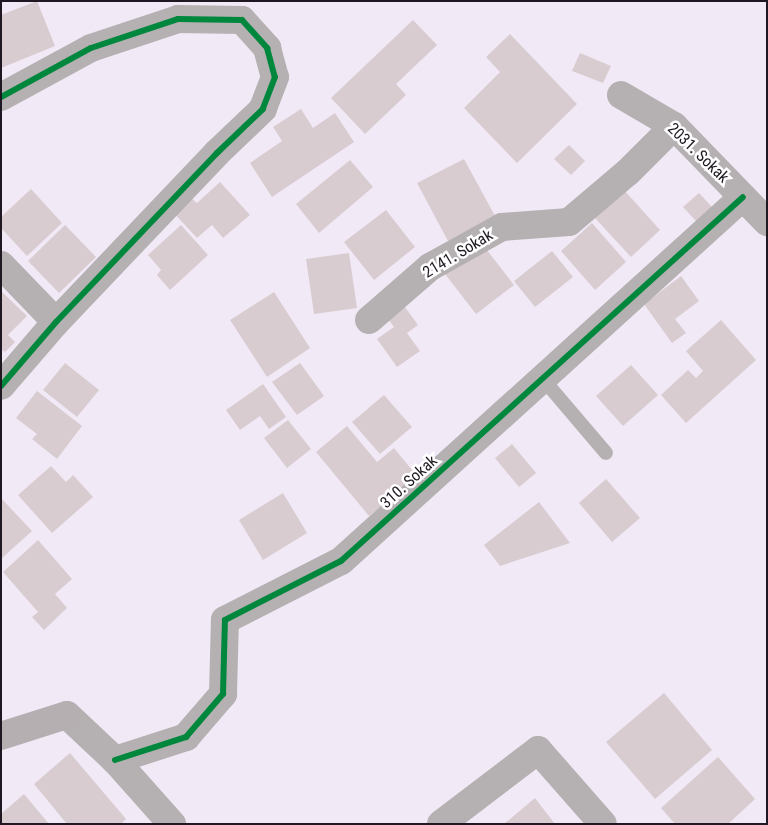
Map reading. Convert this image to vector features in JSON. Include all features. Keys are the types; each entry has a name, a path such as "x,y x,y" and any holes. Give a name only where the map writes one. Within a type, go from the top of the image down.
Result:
{"street":[{"path":"1,97 91,48 178,19 242,20 266,48 275,77 263,109 218,153 56,322 1,386"},
{"name":"2031. Sokak","path":"622,95 674,126 767,222"},
{"name":"2141. Sokak","path":"369,320 430,267 502,227 569,222 628,172 674,126"},
{"name":"310. Sokak","path":"115,760 186,736 223,694 225,620 341,561 743,197"},
{"path":"1,265 56,322"},
{"path":"1,736 67,715 115,760 172,824"},
{"path":"441,824 538,750 603,824"}],"lane":[{"path":"543,379 606,453"}],"building":[{"path":"37,1 55,46 1,68 1,15"},
{"path":"413,20 437,45 396,84 406,95 365,134 331,98"},
{"path":"510,34 577,104 517,163 464,108 500,72 486,57"},
{"path":"580,53 611,66 603,83 572,71"},
{"path":"301,109 313,128 335,113 354,142 272,197 250,163 282,141 273,127"},
{"path":"569,145 585,161 571,175 554,159"},
{"path":"464,159 495,216 448,241 417,183"},
{"path":"350,160 373,187 319,233 296,204"},
{"path":"220,182 250,215 223,238 212,225 197,238 172,211 189,196 197,203"},
{"path":"31,189 62,223 27,256 1,228 1,217"},
{"path":"624,190 660,230 631,257 595,218"},
{"path":"699,193 714,209 698,223 683,207"},
{"path":"386,210 415,247 374,280 344,242"},
{"path":"592,223 626,262 595,290 561,251"},
{"path":"65,225 96,257 59,293 28,261"},
{"path":"181,225 208,255 170,290 157,275 161,270 148,255"},
{"path":"483,245 514,285 476,314 445,274"},
{"path":"552,251 573,277 535,307 514,281"},
{"path":"349,253 357,308 314,314 306,259"},
{"path":"681,276 699,301 675,319 686,333 672,343 644,304"},
{"path":"1,291 27,316 8,335 15,342 5,352 1,349"},
{"path":"274,292 310,348 267,377 230,320"},
{"path":"402,303 418,325 407,333 420,351 397,367 377,339 394,327 385,315"},
{"path":"721,320 756,360 686,423 661,395 688,370 696,378 703,371 686,351"},
{"path":"65,363 99,390 77,417 43,390"},
{"path":"300,363 324,396 297,415 272,382"},
{"path":"631,365 658,395 623,426 596,396"},
{"path":"263,384 286,417 269,429 260,416 240,430 226,410"},
{"path":"37,391 82,426 57,459 32,439 37,434 16,418"},
{"path":"384,395 412,427 380,454 352,422"},
{"path":"288,420 311,449 287,468 264,438"},
{"path":"347,426 377,462 394,448 417,476 369,516 316,452"},
{"path":"512,444 536,473 519,487 495,458"},
{"path":"51,466 66,482 73,475 93,497 52,533 18,495"},
{"path":"606,479 640,518 612,542 579,503"},
{"path":"283,493 307,533 263,560 239,520"},
{"path":"1,498 32,531 1,559"},
{"path":"539,502 570,543 500,566 484,545"},
{"path":"38,540 72,579 55,594 67,608 44,630 32,617 38,612 3,572"},
{"path":"664,693 712,750 655,799 606,742"},
{"path":"70,753 126,819 121,824 67,824 34,784"},
{"path":"718,757 755,799 728,824 675,824 661,808"},
{"path":"24,794 49,824 1,824 1,814"},
{"path":"535,798 555,824 504,824"}],"cycle path":[{"path":"1,97 91,48 178,19 242,20 267,48 275,77 263,109 217,153 56,322 1,386"},
{"path":"115,760 186,737 223,694 225,620 341,561 743,197"}]}
